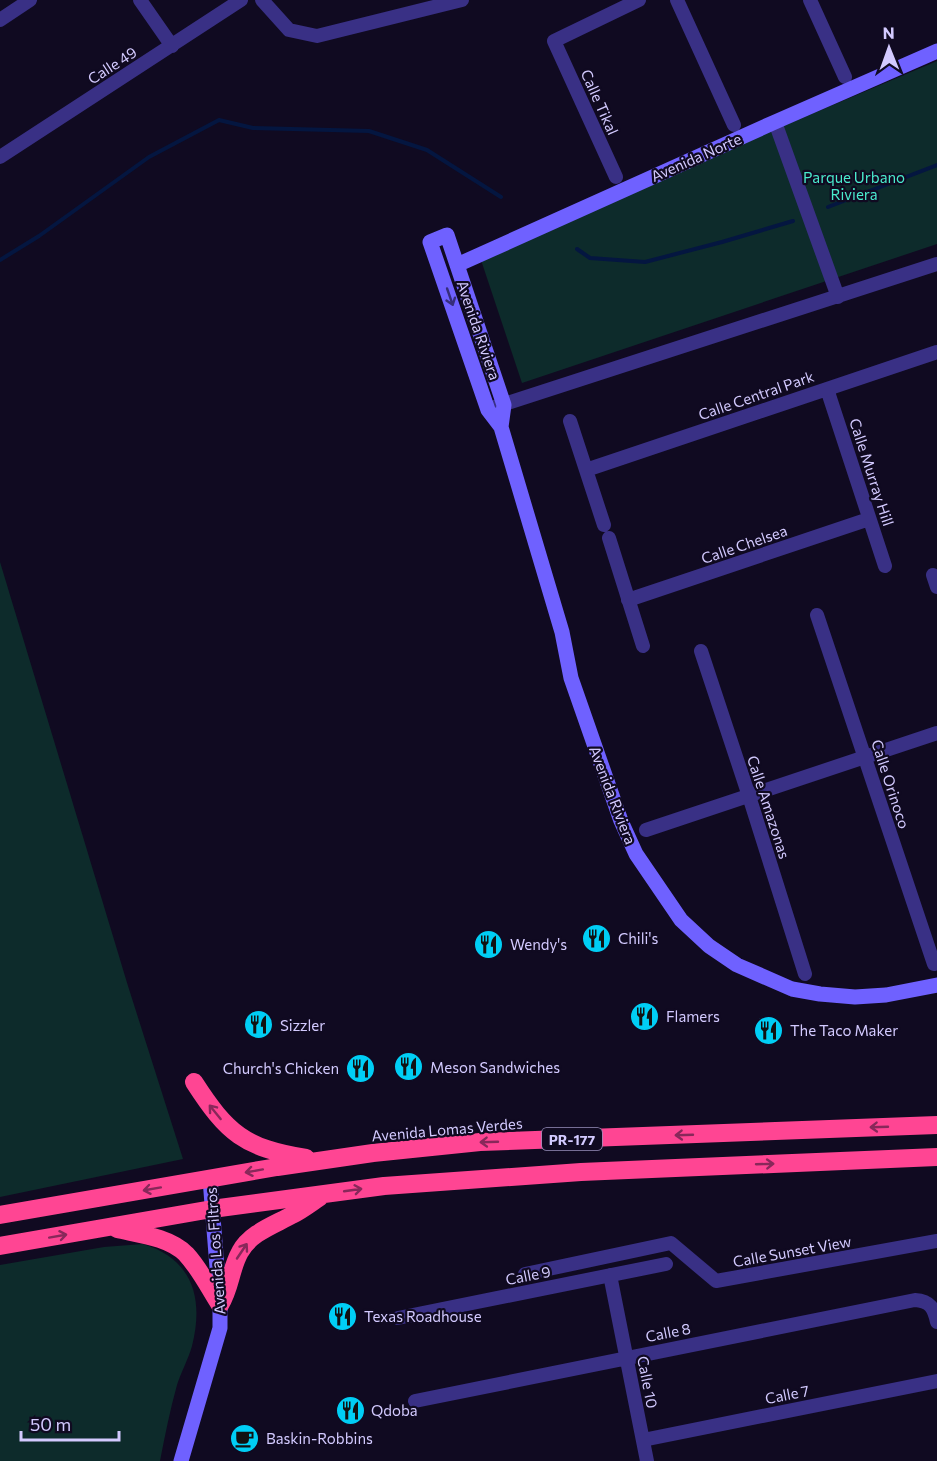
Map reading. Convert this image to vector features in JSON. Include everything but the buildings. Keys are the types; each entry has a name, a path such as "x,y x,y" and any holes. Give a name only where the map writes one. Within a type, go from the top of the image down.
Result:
{"highway":[{"path":"194,1082 213,1111 229,1128 246,1140 280,1154 322,1161"},
{"name":"Avenida Lomas Verdes","path":"0,1215 373,1153 480,1142 937,1125"},
{"name":"PR-177","path":"0,1246 212,1209 384,1186 508,1176 937,1157"},
{"path":"106,1227 140,1233 178,1248 194,1265 220,1305 228,1292 235,1262 241,1249 253,1237 294,1214 323,1194"}],"street":[{"path":"0,20 30,0"},
{"path":"140,0 172,46"},
{"name":"Calle 49","path":"0,158 241,0"},
{"path":"262,0 289,30 316,36 462,0"},
{"name":"Calle Tikal","path":"616,177 554,41 639,0"},
{"path":"677,0 734,125"},
{"path":"810,0 845,77"},
{"name":"Avenida Norte","path":"457,265 937,51"},
{"path":"775,122 838,297"},
{"name":"Avenida Riviera","path":"501,427 504,405 447,234 430,242 488,410 501,427 562,633 571,678 621,821 636,854 681,920 709,946 736,965 792,989 855,997 886,996 937,986"},
{"path":"488,410 937,264"},
{"name":"Calle Central Park","path":"586,470 937,352"},
{"name":"Calle Murray Hill","path":"827,389 885,566"},
{"path":"570,421 604,525"},
{"name":"Calle Chelsea","path":"628,600 869,519"},
{"path":"609,538 644,646"},
{"name":"Calle Orinoco","path":"817,615 934,964"},
{"name":"Calle Amazonas","path":"700,651 805,974"},
{"path":"646,830 937,733"},
{"name":"Avenida Los Filtros","path":"181,1461 220,1328 210,1179"},
{"name":"Calle Sunset View","path":"525,1274 671,1243 716,1281 937,1241"},
{"name":"Calle 9","path":"398,1318 666,1264"},
{"name":"Calle 10","path":"610,1275 647,1461"},
{"name":"Calle 8","path":"415,1401 915,1300 928,1303 934,1310 937,1322"},
{"name":"Calle 7","path":"643,1440 937,1381"}],"green space":[{"name":"Parque Urbano Riviera","path":"937,61 937,244 522,383 481,260 698,162"},
{"path":"0,562 128,986 183,1159 0,1197"},
{"path":"143,1244 160,1251 184,1270 195,1297 195,1329 192,1346 177,1385 160,1461 0,1461 0,1265 104,1247"}],"waterway":[{"path":"0,260 39,236 149,157 219,120 253,128 369,131 427,150 501,197"},
{"path":"828,207 937,165"},
{"path":"577,249 590,258 645,262 793,221"}],"place":[{"name":"Chili's","path":"597,938"},
{"name":"Wendy's","path":"489,944"},
{"name":"Flamers","path":"645,1016"},
{"name":"Sizzler","path":"259,1025"},
{"name":"The Taco Maker","path":"769,1030"},
{"name":"Meson Sandwiches","path":"409,1067"},
{"name":"Church's Chicken","path":"360,1068"},
{"name":"Texas Roadhouse","path":"343,1316"},
{"name":"Qdoba","path":"350,1410"},
{"name":"Baskin-Robbins","path":"245,1438"}]}
